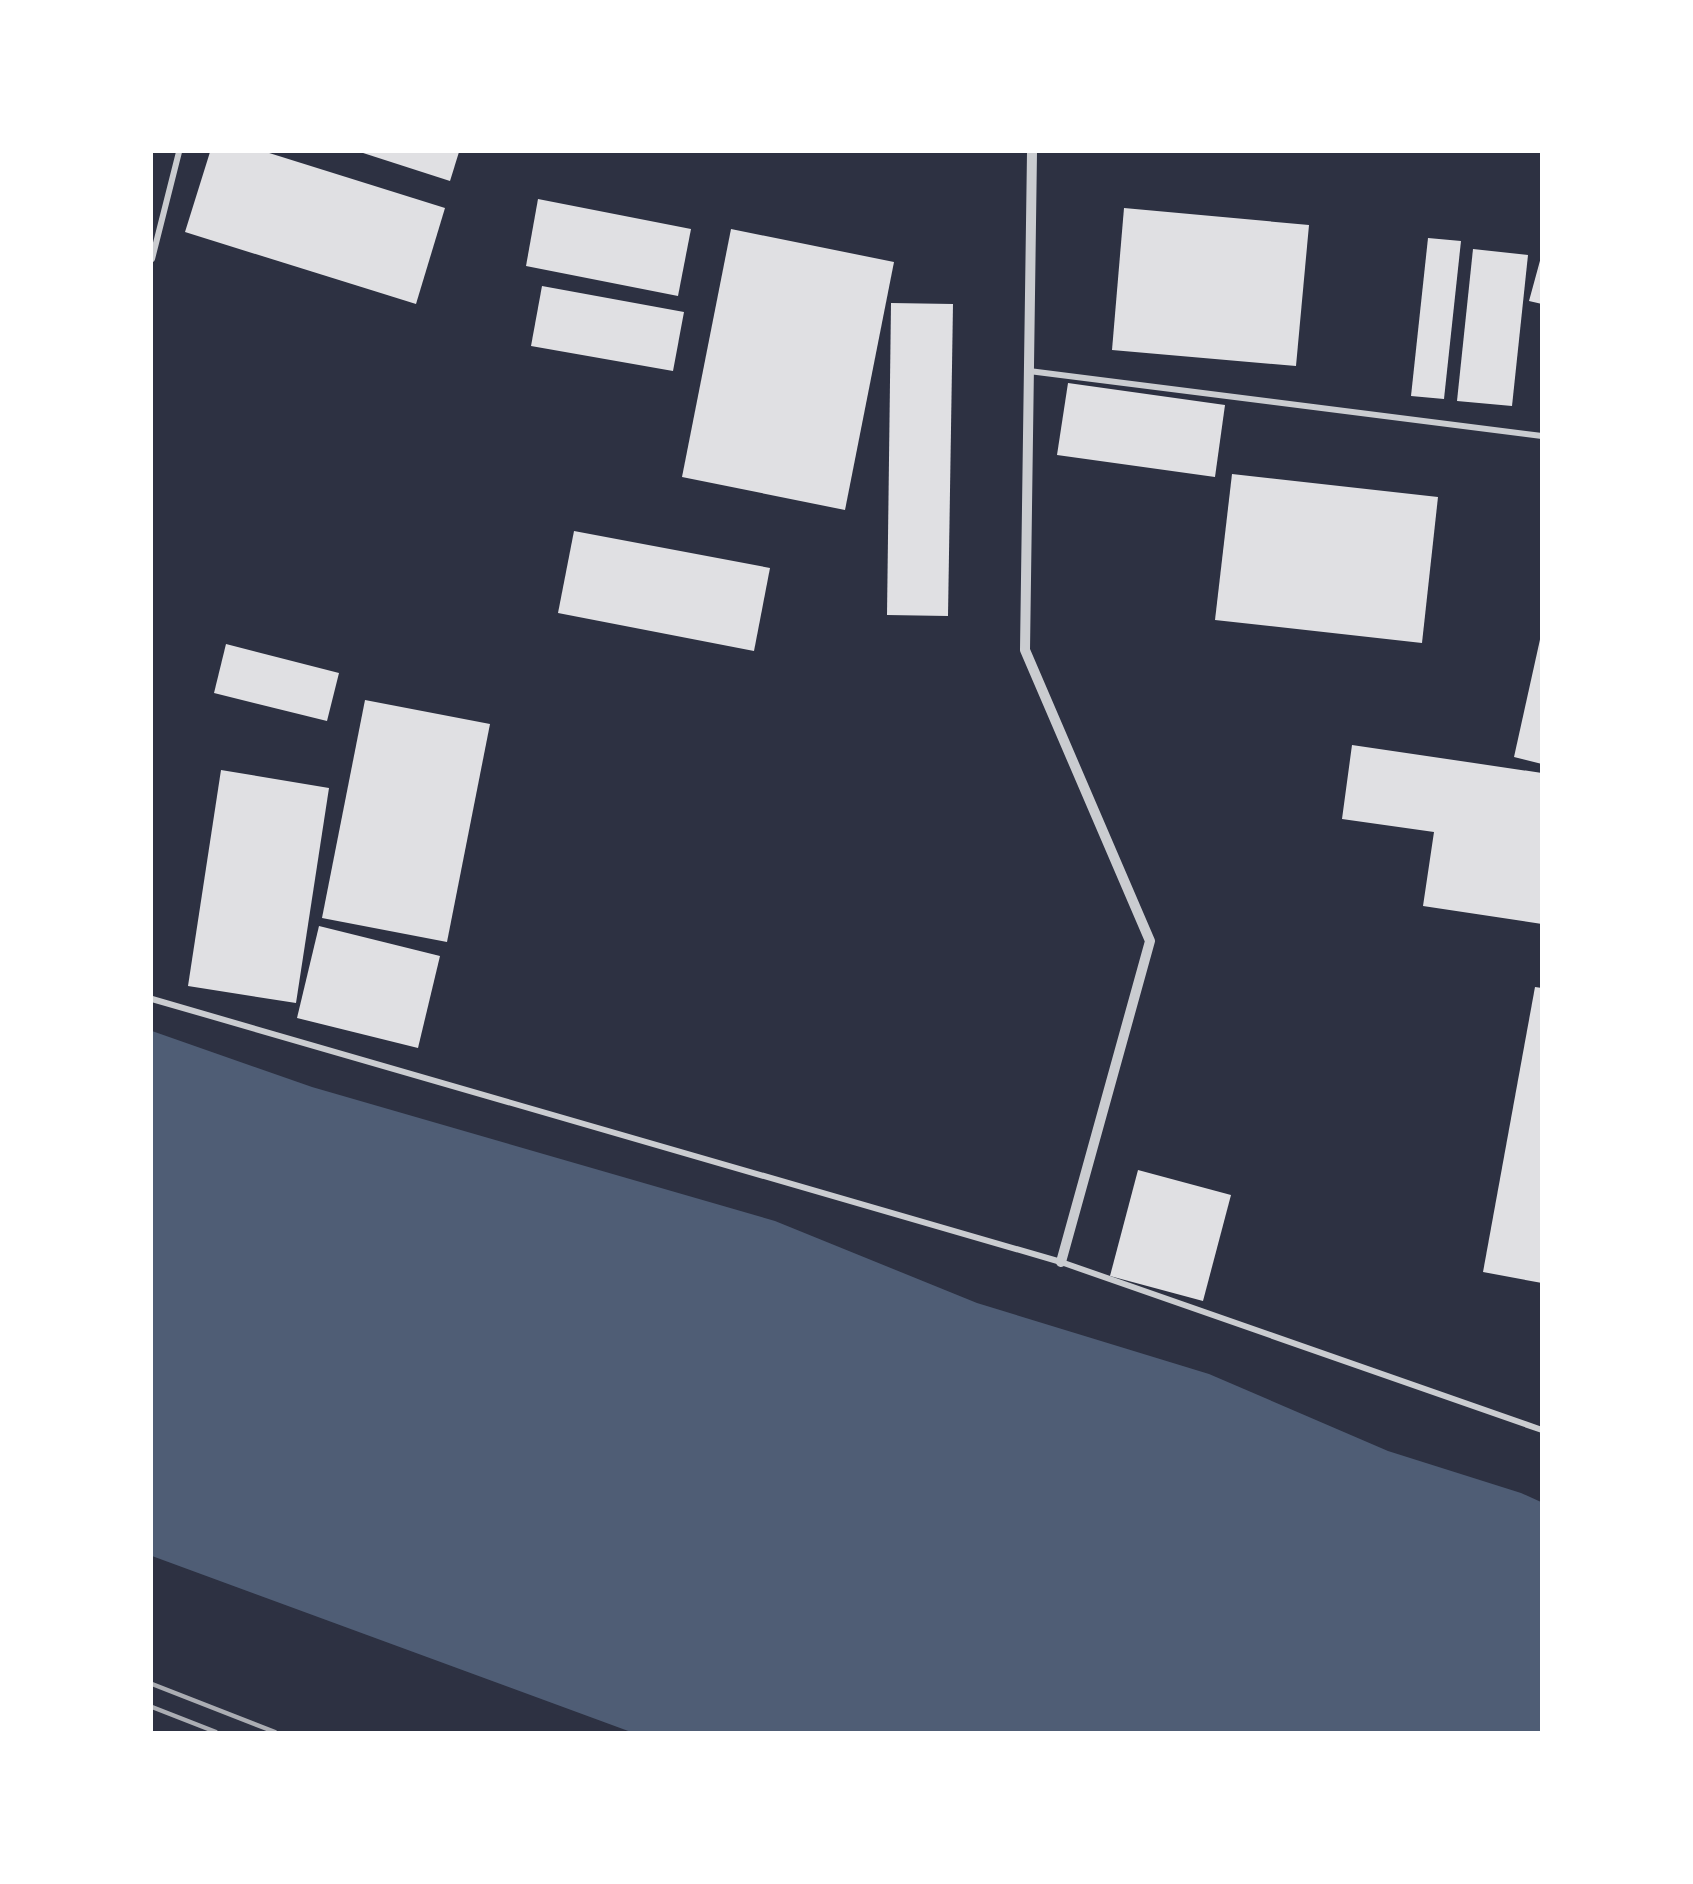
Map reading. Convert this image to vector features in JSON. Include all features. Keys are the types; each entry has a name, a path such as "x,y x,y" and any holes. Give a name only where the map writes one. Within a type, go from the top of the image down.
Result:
{"street":[{"path":"152,259 179,152"},
{"path":"1032,152 1025,650 1150,941 1061,1262"},
{"path":"1029,370 1542,436"},
{"path":"152,999 1061,1262 1542,1430"}],"water":[{"path":"152,1031 312,1087 775,1221 977,1303 1209,1374 1388,1451 1521,1493 1541,1502 1541,1732 631,1732 152,1556"}],"building":[{"path":"210,152 266,152 445,208 416,304 185,232"},
{"path":"360,152 459,152 450,181"},
{"path":"538,199 691,229 678,296 526,266"},
{"path":"1124,208 1309,225 1296,366 1112,350"},
{"path":"731,229 894,262 845,510 682,477"},
{"path":"1428,238 1461,241 1444,399 1411,396"},
{"path":"1473,249 1528,255 1512,406 1457,401"},
{"path":"1542,257 1542,304 1529,301"},
{"path":"542,286 684,312 673,371 531,346"},
{"path":"891,303 953,304 948,616 887,615"},
{"path":"1068,383 1225,405 1215,477 1057,455"},
{"path":"1232,474 1438,497 1422,643 1215,620"},
{"path":"574,531 770,568 754,651 558,613"},
{"path":"1542,635 1542,764 1514,757"},
{"path":"226,644 339,673 327,721 214,693"},
{"path":"365,700 490,724 447,942 322,918"},
{"path":"1352,745 1542,773 1542,924 1423,906 1434,832 1342,819"},
{"path":"221,770 329,788 296,1003 188,986"},
{"path":"319,926 440,956 418,1048 297,1018"},
{"path":"1535,987 1542,988 1542,1283 1483,1272"},
{"path":"1138,1170 1231,1195 1203,1301 1110,1276"}],"railway":[{"path":"152,1684 275,1732"},
{"path":"152,1707 216,1732"}]}
